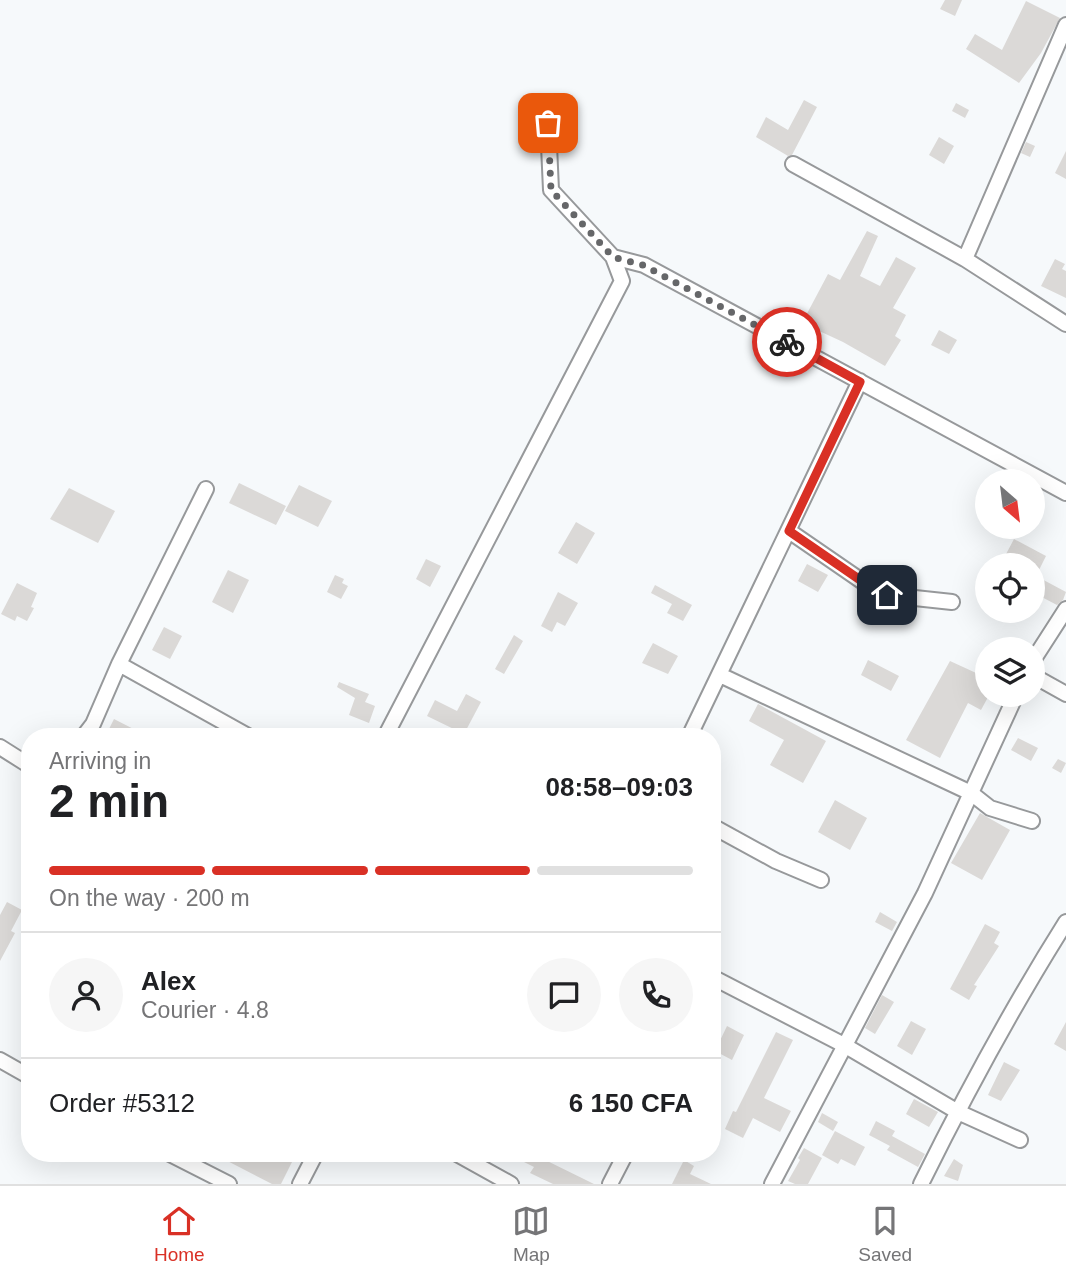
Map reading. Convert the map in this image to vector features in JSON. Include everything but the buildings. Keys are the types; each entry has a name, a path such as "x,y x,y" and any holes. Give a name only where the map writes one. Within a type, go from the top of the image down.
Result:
{"street":[{"path":"965,259 1066,25"},
{"path":"390,728 622,281 613,257 551,190 548,123"},
{"path":"793,164 965,259 1066,324"},
{"path":"613,257 643,265 1066,493"},
{"path":"694,728 860,382"},
{"path":"90,728 119,663 206,489"},
{"path":"789,531 866,584 887,595 952,601"},
{"path":"1045,642 1066,609"},
{"path":"119,663 230,728"},
{"path":"720,675 971,793 990,808 1032,821"},
{"path":"1045,682 1066,694"},
{"path":"772,1184 925,893 1010,707"},
{"path":"0,747 21,760"},
{"path":"721,830 776,861 821,880"},
{"path":"921,1184 1041,962 1066,922"},
{"path":"721,984 844,1045 958,1112 1020,1140"},
{"path":"0,1060 21,1072"},
{"path":"186,1162 229,1184"},
{"path":"300,1184 311,1162"},
{"path":"471,1162 511,1184"},
{"path":"610,1184 621,1162"}],"way so far":[{"path":"548,123 551,190 613,257 643,265 787,342"}],"route":[{"path":"787,342 860,382 789,531 866,584 887,595"}]}
